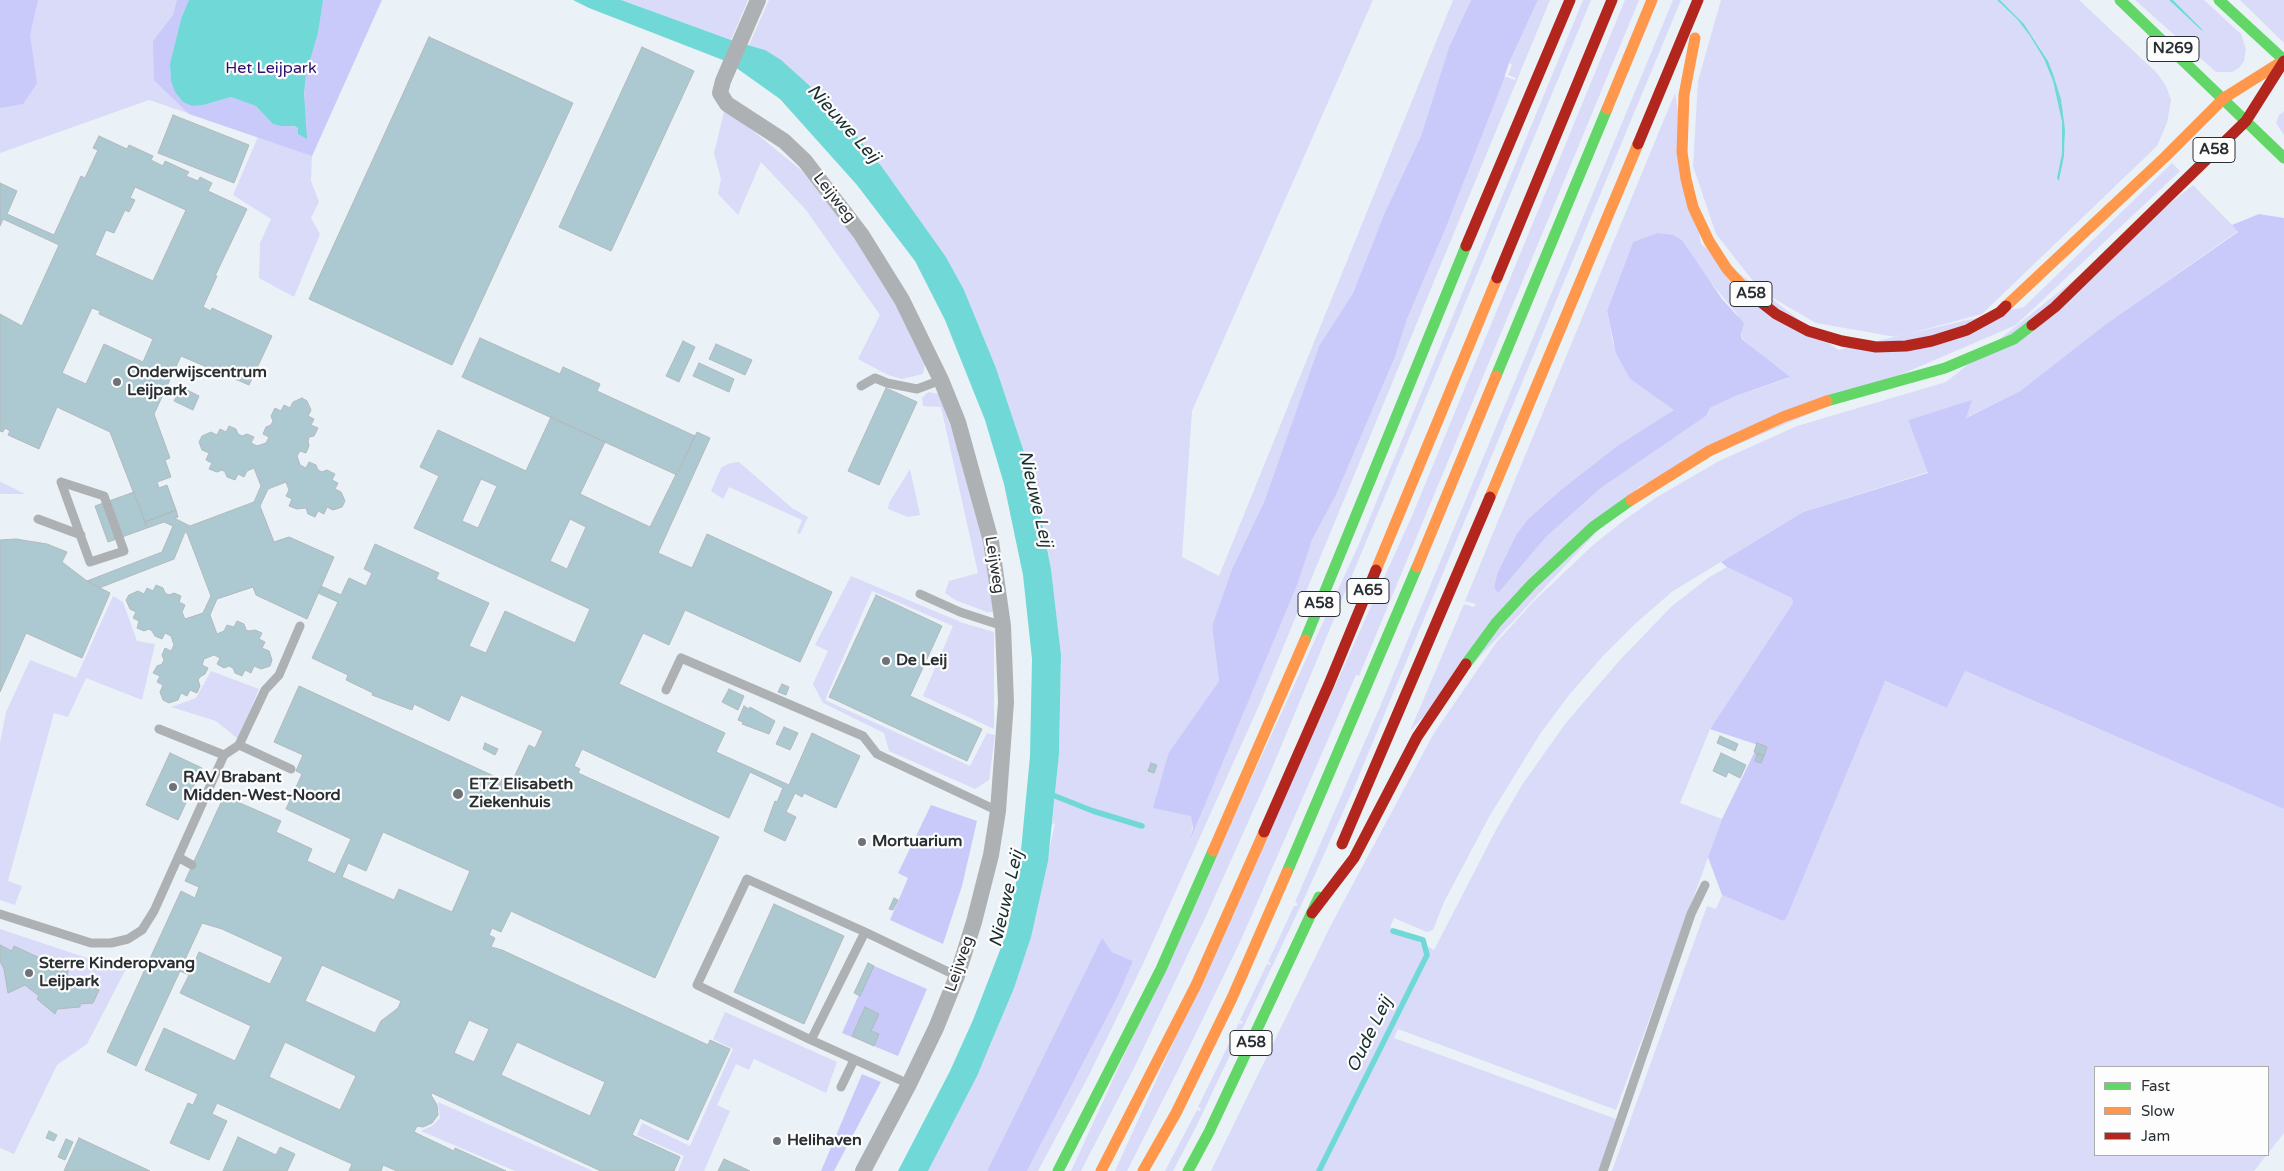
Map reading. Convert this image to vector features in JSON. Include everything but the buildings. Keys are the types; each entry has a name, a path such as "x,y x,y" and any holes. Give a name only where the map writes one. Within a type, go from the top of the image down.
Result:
{"highway":[{"name":"A58","path":"1058,1171 1105,1082 1161,968 1293,670 1417,362 1570,0"},
{"name":"A65","path":"1101,1171 1196,985 1329,684 1612,0"},
{"name":"A65","path":"1143,1171 1176,1113 1232,998 1355,716 1652,0"},
{"name":"A58","path":"1700,0 1684,95 1682,142 1686,179 1693,207 1709,241 1727,269 1749,293 1776,314 1808,331 1842,341 1876,347 1906,346 1932,341 1967,330 2000,312 2129,192 2224,98 2284,60"},
{"name":"A58","path":"1339,851 1409,692 1700,0"},
{"name":"N269","path":"2120,0 2224,98 2284,158"},
{"path":"2219,0 2284,60"},
{"name":"A58","path":"1312,913 1354,858 1417,737 1453,682 1496,624 1532,584 1593,528 1648,487 1709,451 1783,417 1834,399 1945,368 2014,339 2055,307 2246,121 2284,60"},
{"name":"A58","path":"1188,1171 1209,1132 1331,869"}],"street":[{"name":"Leijweg","path":"758,0 720,93 723,100 784,141 805,161 861,234 902,300 941,380 958,422 991,541 1003,626 1006,702 998,811 991,855 974,922 957,976 936,1028 863,1171"}],"lane":[{"path":"861,386 875,378 888,383 917,389 941,380"},
{"path":"38,519 80,535 90,562 124,551 104,496 60,482 80,535"},
{"path":"920,594 960,612 1003,626"},
{"path":"0,914 91,943 111,943 128,939 142,930 154,911 224,756 239,745 265,690 278,675 300,626"},
{"path":"666,690 681,658 863,736 877,754 998,811"},
{"path":"159,729 224,756"},
{"path":"239,745 291,769"},
{"path":"178,857 192,864"},
{"path":"909,1084 811,1040 697,985 747,879 957,976"},
{"path":"1603,1171 1691,914 1705,885"},
{"path":"811,1040 865,932"},
{"path":"841,1087 854,1060"}],"green space":[{"name":"Het Leijpark","path":"0,0 381,0 312,156 311,181 319,202 311,218 320,234 294,297 259,278 260,243 271,219 233,195 258,137 149,100 0,153"},
{"path":"621,0 748,0 731,40"},
{"path":"769,0 1373,0 1192,411 1182,557 1219,576 1453,0 1471,0 1449,47 1421,136 1385,212 1353,293 1319,346 1264,502 1232,569 1212,626 1219,681 1169,752 1193,822 1191,835 1298,583 1312,540 1336,495 1395,357 1407,319 1445,230 1504,76 1515,80 1516,78 1508,75 1512,65 1509,63 1538,0 1550,0 1261,701 1143,964 1088,1077 1038,1171 1027,1171 1118,996 1133,961 1112,952 1102,939 987,1171 928,1171 990,1046 1010,995 1035,915 1055,823 1052,825 1059,754 1061,655 1051,569 1034,482 996,368 964,290 946,257 882,167 831,105 765,50 749,45"},
{"path":"1583,0 1591,0 1270,773 1207,914 1134,1068 1081,1171 1071,1171 1359,544"},
{"path":"1625,0 1639,0 1359,676 1356,675 1240,942 1179,1068 1127,1171 1115,1171 1412,516"},
{"path":"1673,0 1681,0 1355,785 1304,899 1196,1127 1173,1171 1165,1171 1197,1110 1200,1111 1201,1109 1198,1107 1239,1023 1242,1024 1243,1022 1240,1020 1267,964 1270,965 1271,963 1268,962 1294,906 1298,904 1295,902 1379,709"},
{"path":"1721,0 1997,0 2017,19 2030,36 2044,59 2053,81 2062,122 2062,153 2057,178 2060,180 2065,143 2061,99 2048,61 2040,48 2024,24 2000,0 2079,0 2157,73 2166,86 2171,100 2167,123 2157,146 1982,314 1896,337 1816,323 1761,291 1716,234 1693,166 1698,81"},
{"path":"2135,0 2169,0 2200,29 2204,30 2173,0 2204,0 2241,34 2246,49 2244,61 2239,68 2232,72 2216,72"},
{"path":"2240,0 2284,0 2284,43"},
{"path":"1675,93 1701,244 1838,350 2024,307 2172,163 2180,171 2016,325 1639,487 1410,731 1464,604 1473,607 1476,604 1465,601","holes":["1657,233 1682,240 1704,274 1737,314 1743,339 1789,378 1733,397 1710,408 1706,416 1601,488 1546,537 1498,592 1494,587 1497,574 1516,535 1528,519 1562,489 1617,446 1675,410 1630,379 1613,343 1607,311 1633,242"]},
{"path":"725,108 801,170 837,211 882,280 907,323 925,364 923,374 902,379 888,375 858,359 880,315 806,210 761,162 738,215 718,194 721,179 714,153"},
{"path":"2284,111 2284,135 2276,123 2279,115"},
{"path":"2193,185 2238,231 2106,324 2020,391 1965,418 1971,401 1908,420 1928,472 1803,512 1673,591 1636,623 1602,657 1569,695 1540,734 1489,817 1444,902 1433,930 1427,932 1394,918 1390,927 1434,950 1497,828 1522,785 1565,724 1619,661 1672,606 1708,578 1727,567 1793,598 1793,603 1710,729 1680,803 1722,819 1616,1110 1398,1029 1394,1038 1616,1119 1599,1171 1211,1171 1331,925 1434,733 1496,643 1533,602 1592,546 1623,521 1657,497 1719,461 1797,426 1946,382"},
{"path":"928,392 939,394 978,505 994,612 987,612 955,600 945,593 949,581 978,573 941,407 923,406 922,398"},
{"path":"739,462 792,508 808,517 800,534 797,533 802,520 729,487 723,499 711,491 721,468 730,463"},
{"path":"910,469 920,515 908,517 888,509 889,503"},
{"path":"1,482 25,494 0,494"},
{"path":"851,576 963,623 994,632 994,729 923,696 953,626 872,591 825,700 970,766 987,733 995,735 989,780 975,789 889,751 884,733 823,703 813,684 828,651 815,645"},
{"path":"113,596 123,602 137,641 155,644 142,700 86,678 68,717 54,713 8,881 22,886 15,905 0,900 0,743 6,712 30,660 76,678"},
{"path":"211,671 259,689 238,739 216,721 171,707 196,698"},
{"path":"1965,671 2284,809 2284,1133 2269,1152 2269,1066 2094,1066 2094,1156 2266,1156 2254,1171 1612,1171 1707,906 1716,909 1722,895 1783,921 1786,919 1884,681 1947,708"},
{"path":"0,929 87,958 127,967 87,1044 57,1065 14,1154 0,1148"},
{"path":"725,1012 837,1062 826,1093 754,1059 749,1070 736,1064 717,1105 730,1111 704,1171 678,1171 684,1156 637,1135 642,1123 690,1146 733,1049 713,1039"},
{"path":"438,1102 593,1171 515,1171 421,1131 432,1126 440,1118"}],"shaded area":[{"path":"0,0 38,0 30,35 37,83 23,104 0,108"},
{"path":"177,0 189,0 181,19 170,64 171,81 175,92 183,102 192,106 203,105 231,97 256,106 266,117 281,126 288,125 298,128 307,125 303,111 306,74 318,33 323,0 382,0 312,156 189,114 154,80 153,41 173,15"},
{"path":"1471,0 1538,0 1509,63 1445,230 1407,319 1395,357 1336,495 1312,540 1298,583 1190,840 1193,828 1191,816 1153,808 1169,752 1219,681 1212,626 1232,569 1264,502 1319,346 1353,293 1385,212 1421,136 1449,47"},
{"path":"2259,214 2284,218 2284,809 1965,671 1947,708 1885,681 1786,919 1783,921 1722,895 1708,857 1722,819 1758,745 1710,729 1793,603 1792,598 1727,567 1721,562 1803,512 1928,473 1908,420 1972,400 1966,418 2020,391 2106,324 2238,232 2232,225"},
{"path":"1657,233 1673,235 1682,240 1722,299 1744,323 1741,334 1742,339 1790,377 1733,397 1710,408 1706,416 1601,488 1546,537 1498,593 1494,587 1497,574 1516,535 1528,519 1562,489 1617,446 1674,410 1630,379 1616,353 1607,311 1633,242"},
{"path":"931,805 977,821 962,886 943,944 890,920 908,878 898,873"},
{"path":"1102,938 1112,952 1133,961 1118,996 1027,1171 987,1171"},
{"path":"872,965 927,989 898,1056 842,1033"},
{"path":"862,1074 881,1082 834,1171 821,1171"}],"water":[{"path":"189,0 323,0 318,33 306,74 304,94 307,139 298,134 298,128 273,124 256,106 231,97 203,105 192,106 183,102 175,92 171,81 170,64 181,19"},
{"name":"Nieuwe Leij","path":"573,0 621,0 731,40 765,50 781,60 831,105 882,167 946,257 964,290 996,368 1034,482 1051,569 1061,655 1059,754 1048,861 1031,937 1014,988 977,1076 928,1171 898,1171 950,1071 973,1020 1007,932 1020,861 1030,756 1032,659 1023,575 1004,484 985,420 945,320 915,261 857,185 780,99 728,62"},
{"path":"1997,0 2000,0 2024,24 2048,61 2053,74 2061,99 2065,130 2064,156 2059,181 2057,178 2062,153 2062,122 2053,81 2044,59 2030,36 2017,19"},
{"path":"2169,0 2173,0 2204,31 2200,29"}],"waterway":[{"name":"Oude Leij","path":"1050,794 1093,811 1142,826"},
{"name":"Oude Leij","path":"1319,1171 1427,955 1423,940 1393,931"}],"traffic: fast":[{"path":"2120,0 2284,158"},
{"path":"2219,0 2284,60"},
{"path":"1496,376 1607,109"},
{"path":"1305,640 1466,246"},
{"path":"1827,401 1945,368 2014,339 2032,325"},
{"path":"1466,664 1496,623 1532,584 1593,527 1631,500"},
{"path":"1287,872 1417,567"},
{"path":"1058,1171 1161,969 1213,851"},
{"path":"1188,1171 1209,1132 1319,897"}],"traffic: slow":[{"path":"1607,109 1652,0"},
{"path":"1695,38 1684,95 1682,152 1686,179 1693,207 1709,241 1727,269 1748,292"},
{"path":"2006,306 2165,157 2224,98 2278,64"},
{"path":"1490,497 1638,144"},
{"path":"1376,570 1497,278"},
{"path":"1417,567 1496,376"},
{"path":"1631,500 1709,451 1783,417 1827,401"},
{"path":"1213,851 1305,640"},
{"path":"1101,1171 1196,985 1264,832"},
{"path":"1143,1171 1176,1113 1232,998 1287,872"}],"traffic: jam":[{"path":"1466,246 1570,0"},
{"path":"1497,278 1612,0"},
{"path":"1638,144 1698,0"},
{"path":"2032,325 2055,307 2246,121 2284,61"},
{"path":"1748,292 1776,314 1808,331 1842,341 1876,347 1906,346 1932,341 1967,330 2000,312 2006,306"},
{"path":"1342,844 1490,497"},
{"path":"1264,832 1329,684 1376,570"},
{"path":"1312,913 1354,858 1417,737 1466,664"}],"place":[{"name":"Onderwijscentrum Leijpark","path":"117,382"},
{"name":"De Leij","path":"886,661"},
{"name":"RAV Brabant Midden-West-Noord","path":"173,787"},
{"name":"ETZ Elisabeth Ziekenhuis","path":"458,794"},
{"name":"Mortuarium","path":"862,842"},
{"name":"Sterre Kinderopvang Leijpark","path":"29,973"},
{"name":"Helihaven","path":"777,1141"}]}
